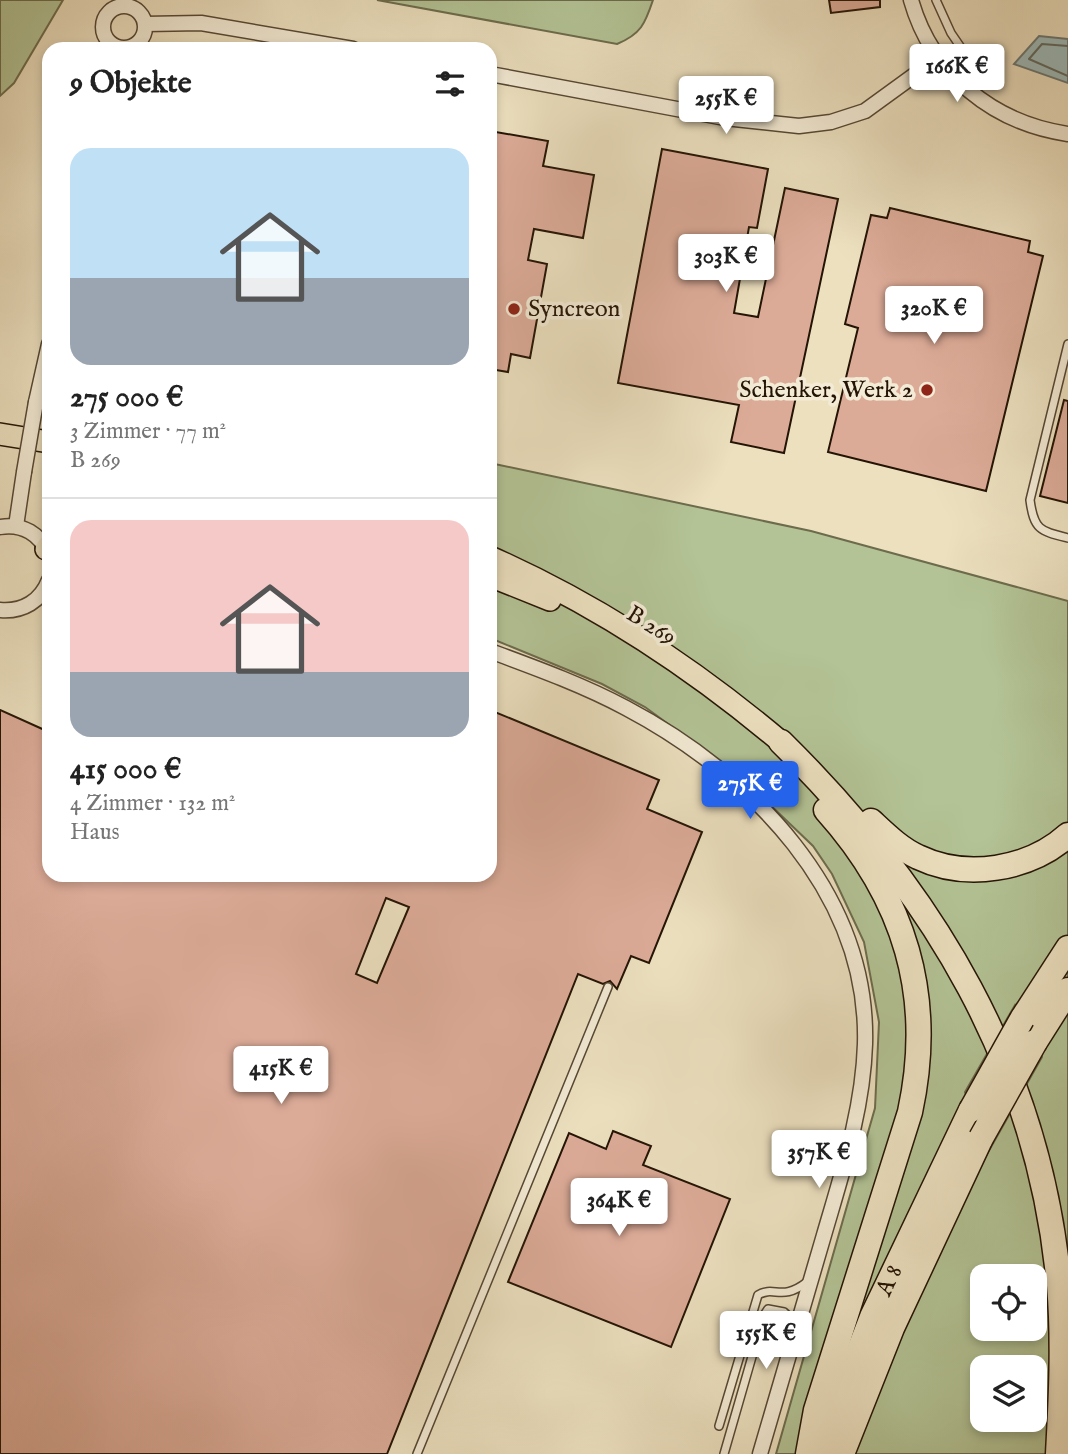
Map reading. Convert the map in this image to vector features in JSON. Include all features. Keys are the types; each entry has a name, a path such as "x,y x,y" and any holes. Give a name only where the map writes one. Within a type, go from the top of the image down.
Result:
{"highway":[{"path":"776,746 897,843 917,857 943,866 969,870 1004,866 1031,857 1068,835"},
{"path":"776,746 879,881 896,915 908,952 919,1015 918,1073 910,1112 816,1410 808,1454"},
{"path":"776,746 836,813 912,910 962,992 996,1060 1015,1113 1041,1226 1051,1340 1048,1454"},
{"path":"776,746 844,806 921,905 971,987 1005,1056 1024,1110 1051,1225 1061,1339 1058,1454"},
{"name":"A 8","path":"819,1454 872,1317 971,1110 1022,1019 1068,948"},
{"name":"A 8","path":"842,1454 903,1303 981,1138 1068,990"}],"main road":[{"path":"0,432 42,439"},
{"path":"497,554 577,606"},
{"path":"497,561 577,606"},
{"name":"B 269","path":"497,571 577,606 658,660 776,746"},
{"path":"497,578 577,606"}],"street":[{"path":"911,0 925,37 955,79 998,112 1022,123 1068,134"},
{"path":"107,42 102,26 109,5 121,5 131,6 142,15 145,24 143,37 138,42"},
{"path":"145,24 201,23 312,42"},
{"path":"497,75 725,118 799,126 831,122 866,111 938,58"},
{"path":"16,526 42,375"},
{"path":"0,527 16,526 28,530 42,544"},
{"path":"0,611 22,608 31,604 42,592"},
{"path":"497,654 593,692 637,715 693,750 780,827 806,857 834,904 856,968 865,1043 860,1097 848,1150 760,1454"}],"lane":[{"path":"936,0 951,33 967,55"},
{"path":"1068,344 1030,500 1033,520 1043,532 1068,538"},
{"path":"417,1454 608,987"},
{"path":"719,1426 758,1295 764,1292 790,1293 811,1280"},
{"path":"724,1454 764,1315 768,1309 778,1310 798,1325"}],"green space":[{"path":"0,0 63,0 14,83 0,96"},
{"path":"377,0 653,0 637,32 617,44"},
{"path":"497,464 811,531 1068,601 1068,1454 776,1454 875,1108 879,1022 864,942 832,874 813,846 742,778 645,707 602,684 497,641","holes":["1015,1005 1042,1057 987,1154 965,1092"]}],"water":[{"path":"1039,36 1068,39 1068,83 1014,64"}],"building":[{"path":"829,0 880,0 880,7 831,13"},
{"name":"Syncreon","path":"497,132 548,141 543,166 594,175 583,238 534,229 528,260 547,264 530,358 511,354 508,372 497,370"},
{"path":"662,149 768,169 757,228 749,227 734,313 758,317 785,188 838,199 784,453 731,442 739,405 618,383"},
{"name":"Schenker, Werk 2","path":"890,208 1030,241 1028,252 1043,256 986,491 828,452 858,328 845,324 871,215 887,218"},
{"path":"1064,400 1068,401 1068,503 1040,496"},
{"path":"0,710 42,729 42,882 497,882 497,713 659,780 647,809 702,832 649,963 631,956 617,989 610,981 603,984 578,974 387,1454 0,1454","holes":["386,898 409,907 377,983 356,974"]},
{"path":"613,1131 651,1146 643,1165 730,1199 671,1347 508,1282 569,1133 606,1149"}],"place":[{"name":"Syncreon","path":"514,309"},
{"name":"Schenker, Werk 2","path":"927,390"}]}
